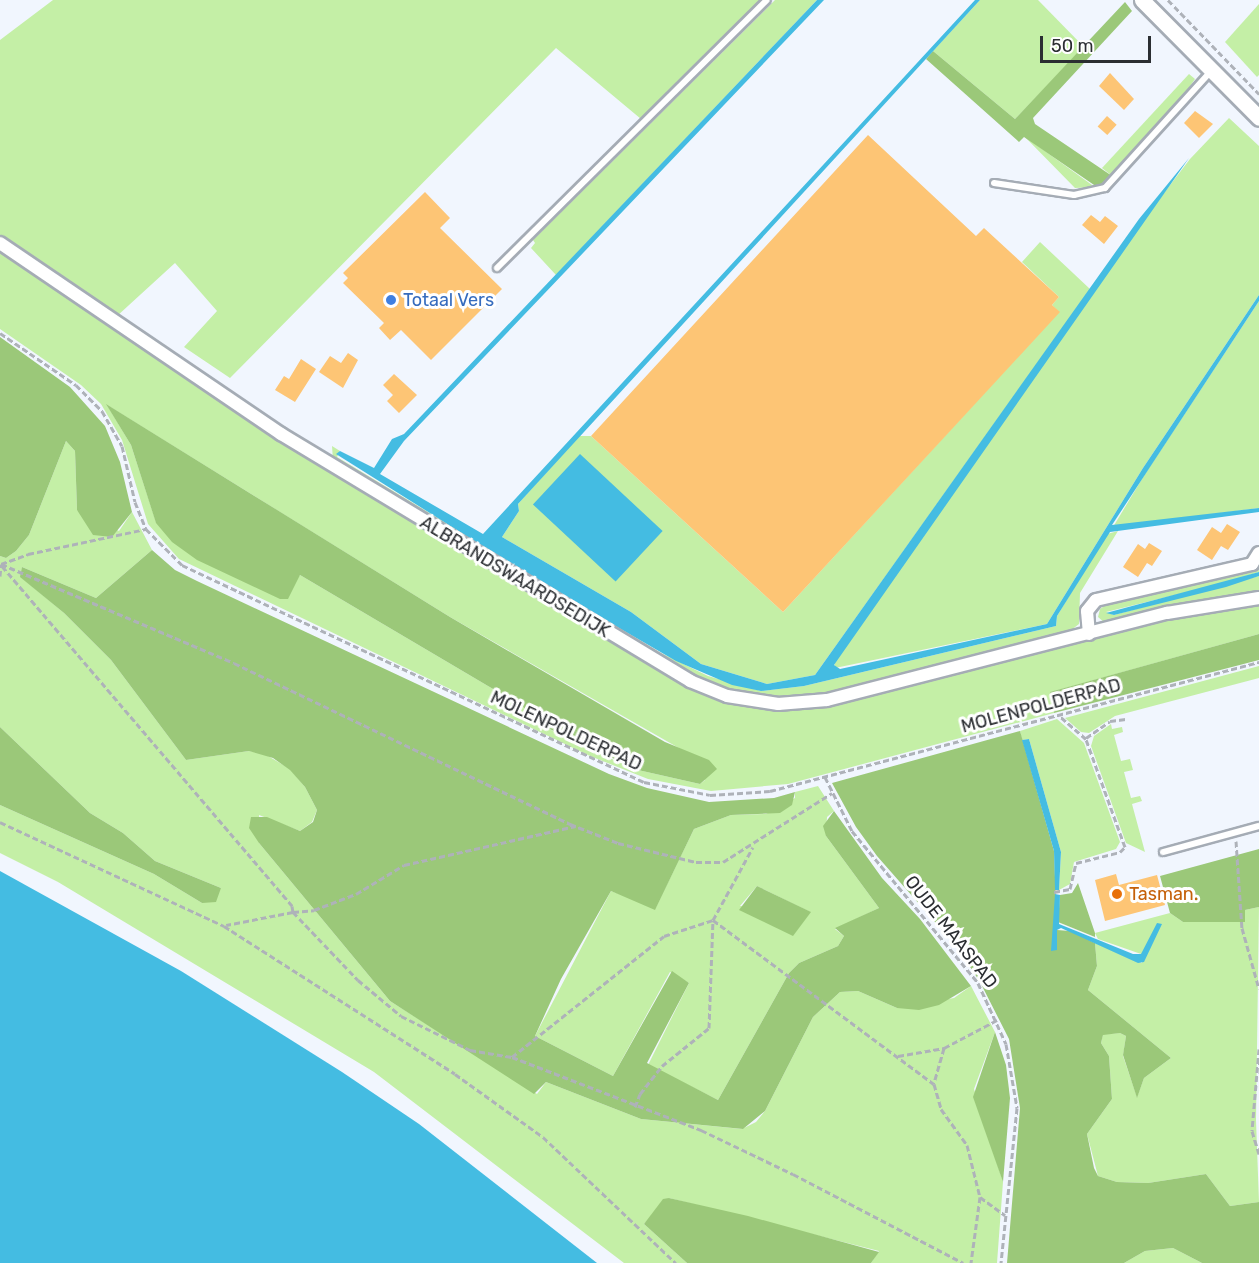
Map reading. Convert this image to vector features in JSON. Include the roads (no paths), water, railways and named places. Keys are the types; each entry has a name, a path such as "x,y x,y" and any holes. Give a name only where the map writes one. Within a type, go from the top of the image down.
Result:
{"street":[{"path":"1142,0 1259,118"},
{"name":"ALBRANDSWAARDSEDIJK","path":"0,243 281,434 640,652 718,693 778,704 827,700 1167,613 1259,598"},
{"path":"1089,634 1087,611 1096,600 1252,564 1259,552"}],"lane":[{"path":"497,268 767,0"},
{"path":"994,183 1074,195 1105,188 1211,71"},
{"path":"1163,852 1259,826"}],"water":[{"path":"817,0 824,0 404,441 380,474 483,534 975,0 980,0 518,504 519,511 502,537 631,612 701,664 767,684 815,675 1139,219 1189,158 834,665 840,669 1047,624 1143,468 1259,295 1259,301 1112,525 1259,508 1259,512 1110,532 1057,616 1056,626 804,686 761,691 732,685 676,661 538,581 336,454 340,451 374,468 392,439 404,434"},
{"path":"580,454 663,531 616,582 533,504"},
{"path":"1259,572 1259,576 1226,587 1114,615 1106,613"},
{"path":"1029,739 1061,852 1059,890 1055,890 1054,851 1022,740"},
{"path":"0,871 181,971 342,1072 419,1124 597,1263 0,1263"},
{"path":"1055,894 1060,895 1059,924 1133,954 1141,954 1157,923 1162,924 1144,962 1138,963 1061,928 1057,930 1057,950 1051,951"}],"place":[{"name":"Totaal Vers","path":"391,300"},
{"name":"Tasman.","path":"1117,894"}]}
